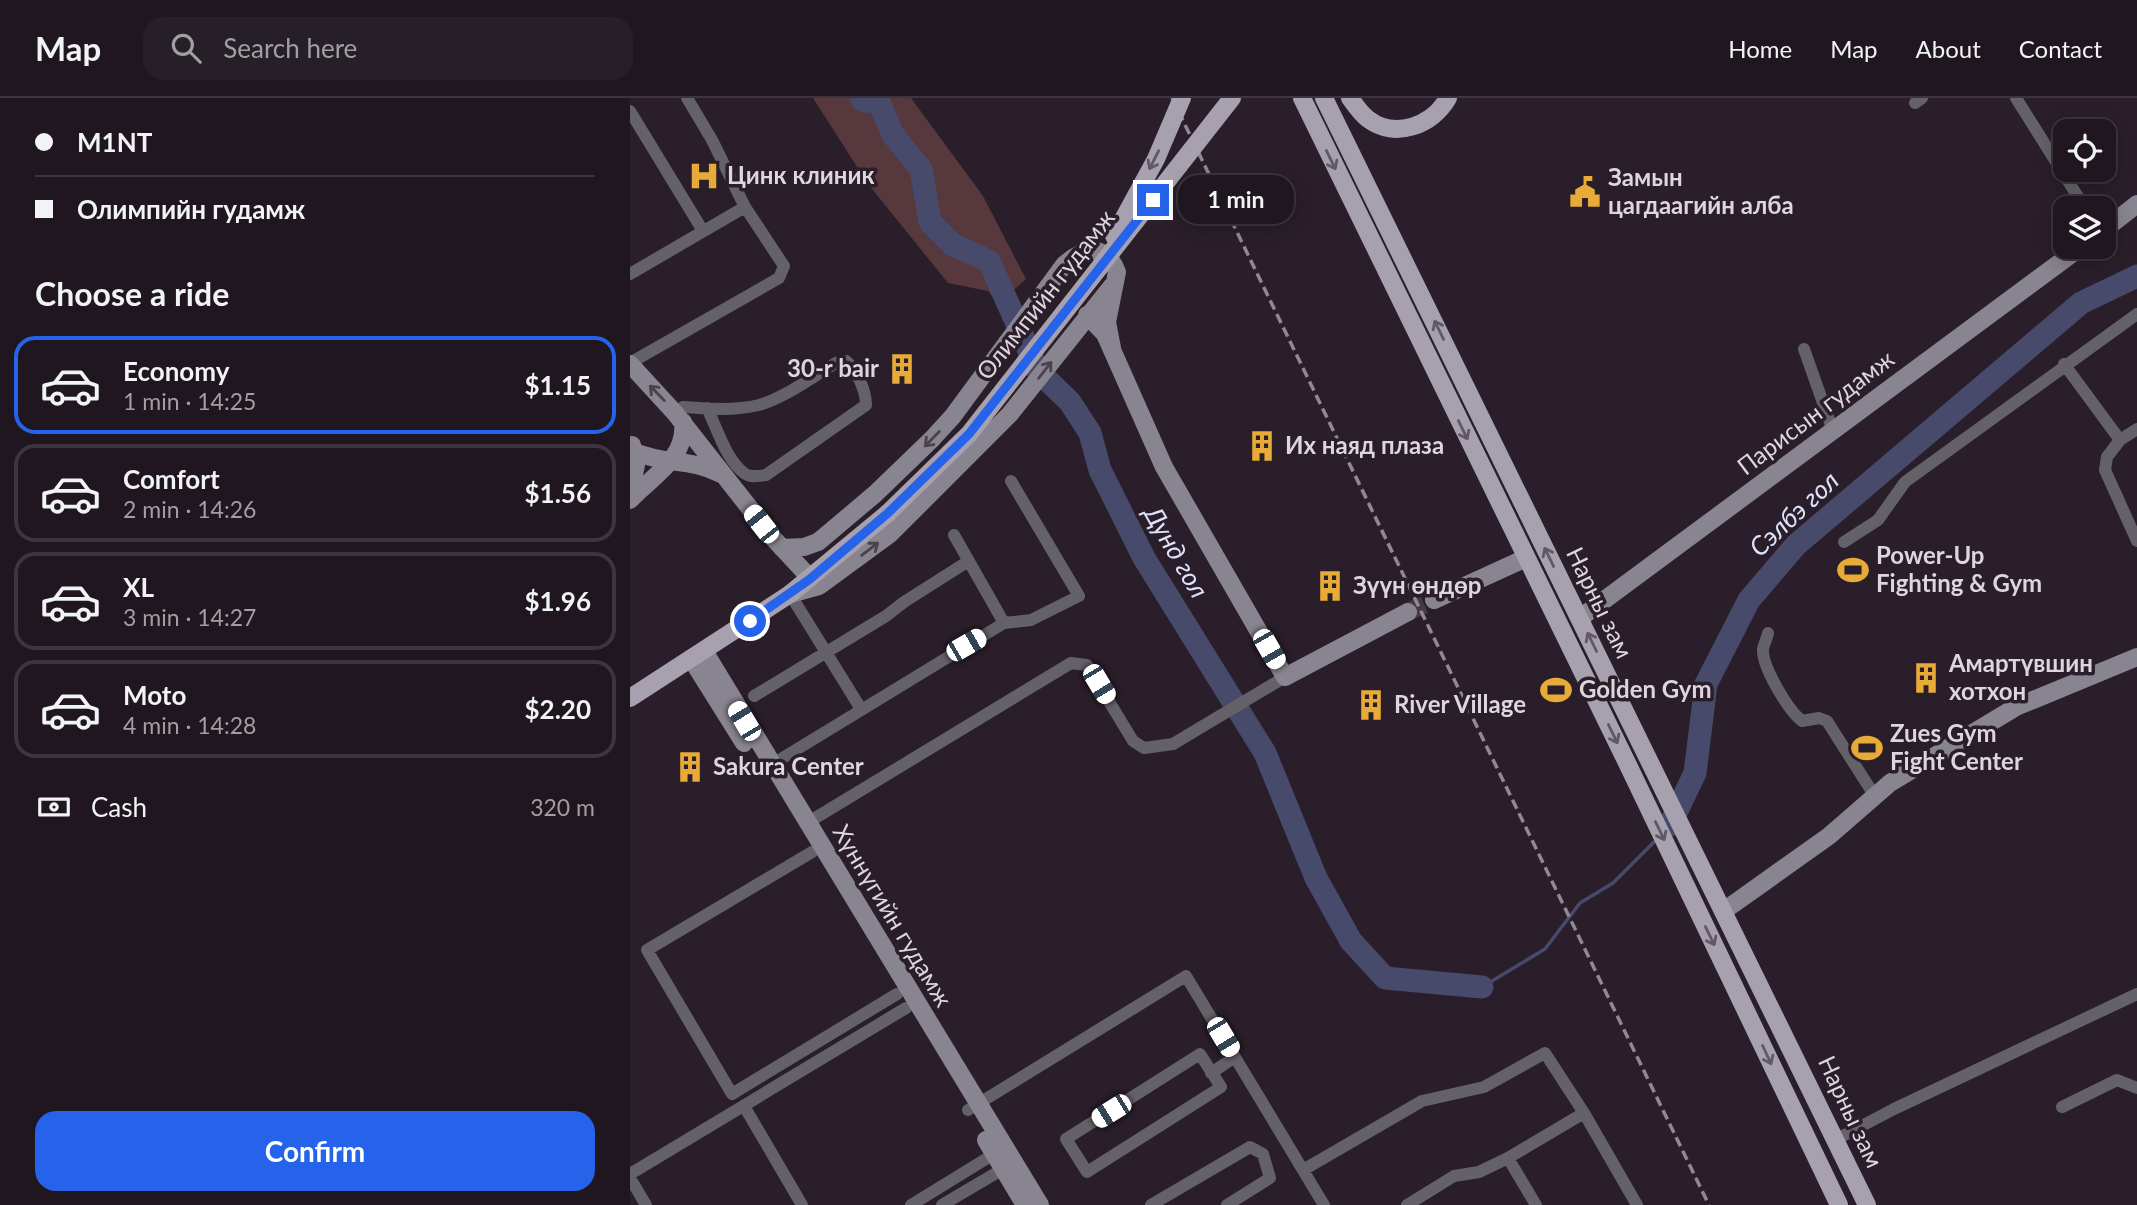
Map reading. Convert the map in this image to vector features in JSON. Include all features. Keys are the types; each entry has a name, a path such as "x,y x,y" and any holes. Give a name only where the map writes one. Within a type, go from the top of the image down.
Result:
{"main road":[{"path":"1089,282 1156,159 1182,98"},
{"name":"Олимпийн гудамж","path":"630,698 698,656 810,579 888,513 969,434 1232,98"},
{"name":"Нарны зам","path":"1302,98 1839,1205"},
{"path":"1350,98 1368,120 1391,128 1410,128 1427,122 1448,98"},
{"path":"1312,121 1327,105"},
{"name":"Нарны зам","path":"1327,105 1725,910 1867,1205"},
{"path":"2116,221 2137,204"},
{"path":"782,548 804,547 818,542 875,494 932,439 1064,265 1085,250 1095,249 1107,255 1117,272 1107,322 1112,348"},
{"name":"Парисын гудамж","path":"1580,618 2065,259"},
{"path":"790,594 819,586 890,534 1010,414 1116,282"},
{"path":"1084,320 1102,328 1164,467 1278,681 1408,612"},
{"path":"630,364 679,418 782,548 810,579"},
{"path":"1438,382 1451,382 1458,368"},
{"path":"1448,401 1455,391 1468,392"},
{"path":"630,500 648,480 671,462 684,435 679,418"},
{"path":"632,447 653,460 701,464 724,476"},
{"path":"630,492 636,465 632,447"},
{"path":"1434,600 1526,558"},
{"name":"Хүннүгийн гудамж","path":"698,656 807,823 973,1107 998,1161 1025,1205"},
{"name":"Хүннүгийн гудамж","path":"698,656 902,1001 1040,1205"},
{"path":"1725,910 1829,836 1877,798 1890,782 2016,707 2137,657"},
{"path":"1816,1158 1827,1157 1837,1144"}],"street":[{"path":"630,364 779,278 784,265 745,207 687,98"},
{"path":"2016,98 2077,196"},
{"path":"630,111 703,231"},
{"path":"630,274 745,207"},
{"path":"1844,541 1878,520 1905,482 2064,364 2137,314"},
{"path":"1804,349 1833,431"},
{"path":"679,418 683,407 707,408 730,410 762,404 836,363 846,361 853,367 866,398 866,405 766,475 751,477 742,473 730,456 707,408"},
{"path":"2064,364 2120,440"},
{"path":"2137,429 2120,440 2107,457 2105,470 2137,541"},
{"path":"771,765 1004,623 1031,620 1079,596 1011,481"},
{"path":"954,536 1004,623"},
{"path":"754,696 967,562"},
{"path":"790,594 861,709"},
{"path":"1768,633 1763,649 1765,661 1791,712 1802,721 1819,718 1827,721 1877,798"},
{"path":"807,823 1071,663 1087,665 1133,741 1144,748 1173,744 1278,681"},
{"path":"812,852 647,950 732,1094 902,1001"},
{"path":"973,1107 1186,976 1324,1205"},
{"path":"1837,1144 1894,1109 2137,994"},
{"path":"646,1205 630,1176 744,1106 902,1001"},
{"path":"1303,1170 1422,1101 1483,1087 1545,1053 1584,1113 1637,1205"},
{"path":"1200,1054 1211,1073 1221,1087 1087,1172 1066,1139 1200,1054"},
{"path":"1211,1073 1236,1057"},
{"path":"2062,1107 2117,1080 2137,1087"},
{"path":"744,1106 802,1205"},
{"path":"1407,1205 1454,1177 1479,1172 1508,1158 1584,1113"},
{"path":"1263,1154 1285,1140"},
{"path":"1151,1205 1250,1147 1263,1154 1269,1178 1227,1205"},
{"path":"1508,1158 1536,1205"},
{"path":"911,1205 998,1161"},
{"path":"942,1205 998,1161"}],"shaded area":[{"path":"813,98 911,98 983,196 1026,279 998,304 988,291 948,283 868,184"}],"waterway":[{"name":"Дунд гол","path":"861,98 864,101 879,102 893,135 921,169 930,222 953,245 989,261 1038,371 1070,402 1090,433 1100,470 1144,558 1265,753 1316,878 1351,941 1385,978 1482,987"},
{"name":"Сэлбэ гол","path":"1670,825 1695,773 1706,684 1749,600 1796,545 2081,303 2137,276"},
{"name":"Сэлбэ гол","path":"1482,987 1545,949 1580,903 1613,883 1657,839"}],"tunnel":[{"path":"1408,612 1434,600"}],"railway":[{"path":"1172,98 1709,1205"}],"place":[{"name":"Цинк клиник","path":"704,176"},
{"name":"Замын цагдаагийн алба","path":"1585,192"},
{"name":"30-r bair","path":"902,369"},
{"name":"Их наяд плаза","path":"1262,446"},
{"name":"Power-Up Fighting & Gym","path":"1853,570"},
{"name":"Зүүн өндөр","path":"1330,586"},
{"name":"Амартүвшин хотхон","path":"1926,678"},
{"name":"Golden Gym","path":"1556,690"},
{"name":"River Village","path":"1371,705"},
{"name":"Zues Gym Fight Center","path":"1867,748"},
{"name":"Sakura Center","path":"690,767"}],"route":[{"path":"750,621 810,579 888,513 969,434 1153,200"}]}
